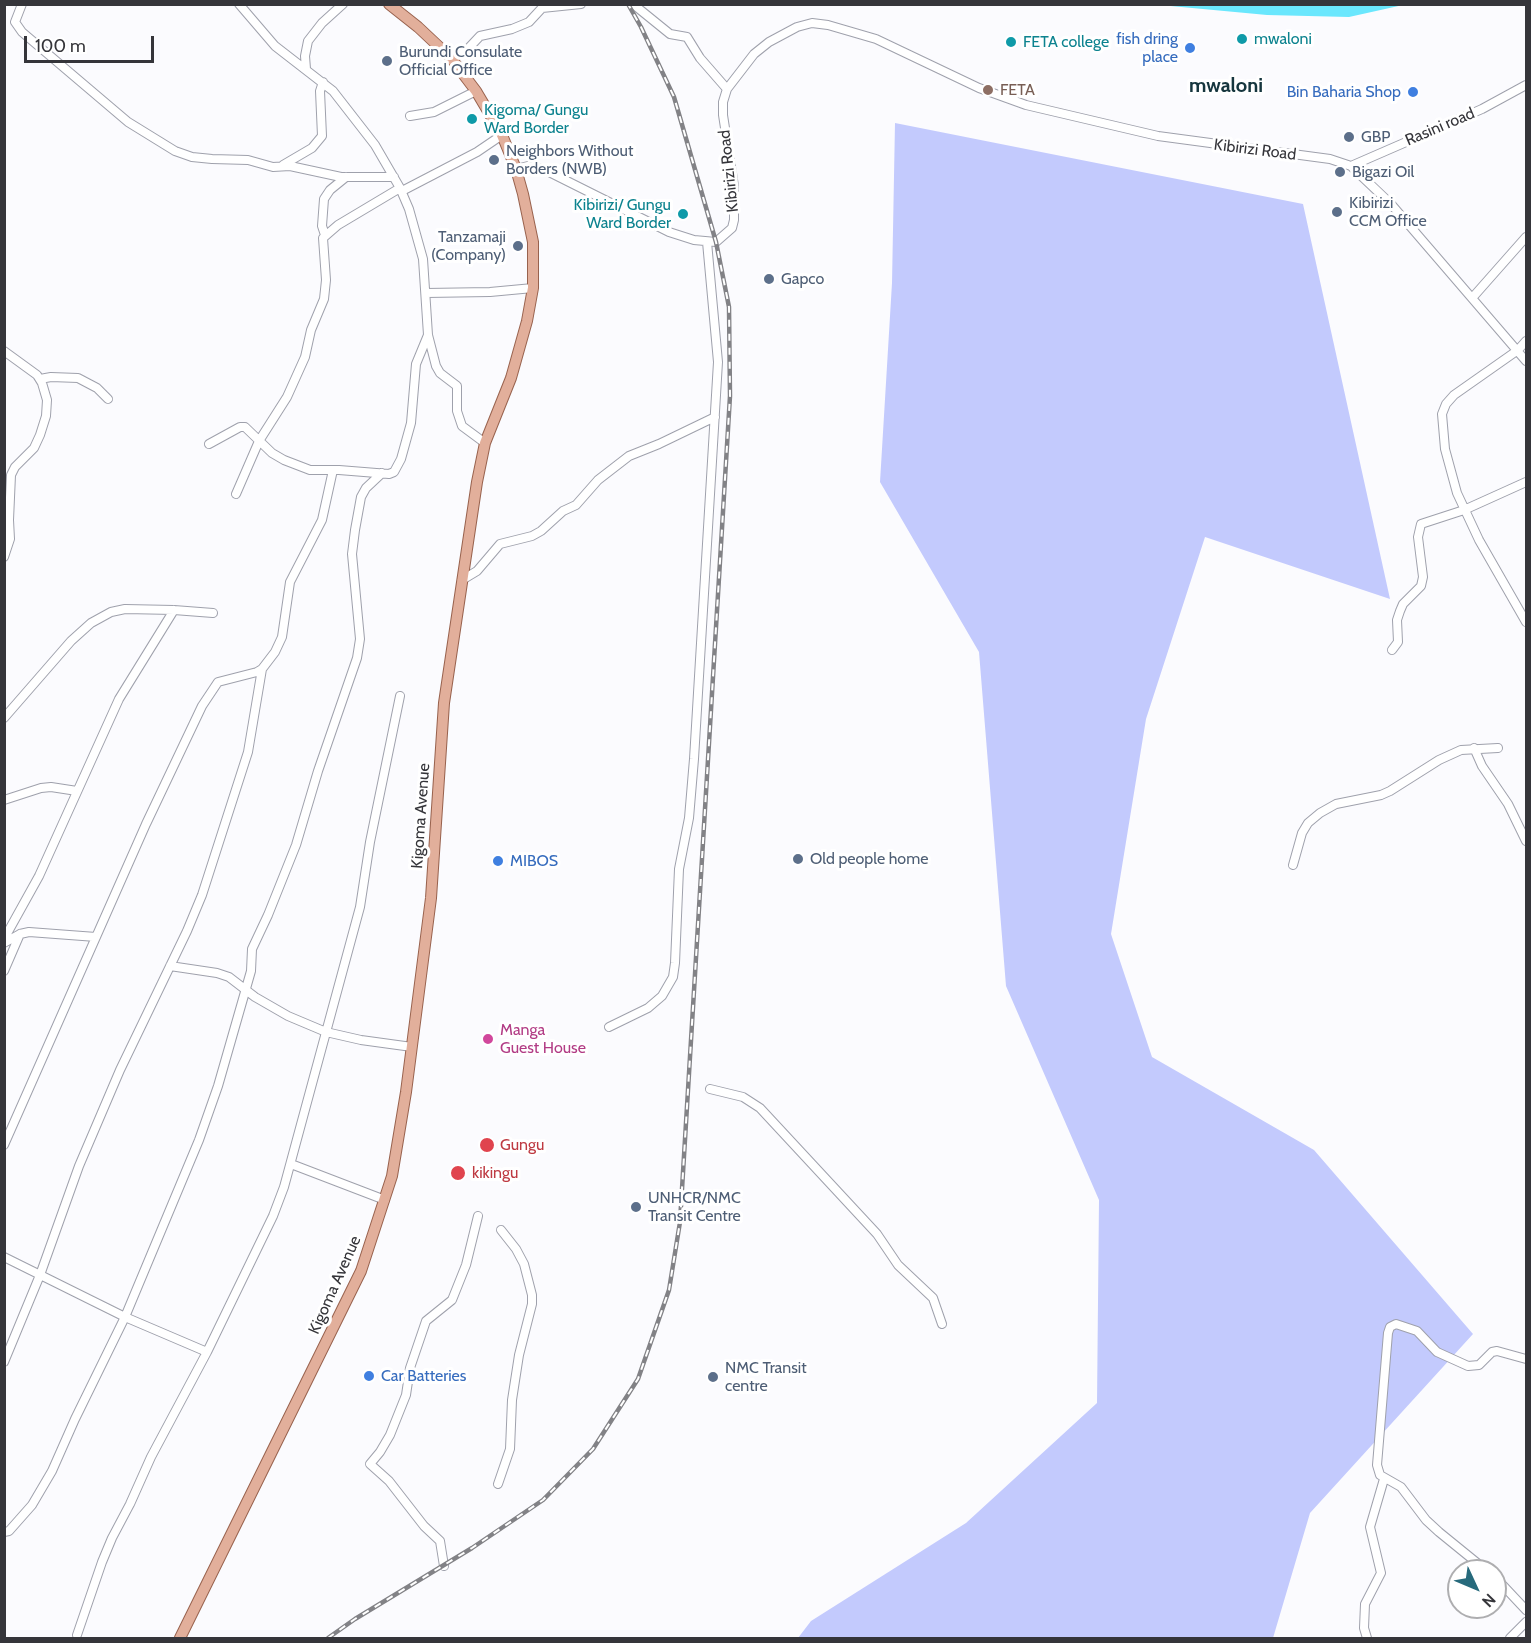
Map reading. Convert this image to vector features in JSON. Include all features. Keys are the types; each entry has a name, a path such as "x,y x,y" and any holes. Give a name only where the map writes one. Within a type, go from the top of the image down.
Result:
{"main road":[{"name":"Kigoma Avenue","path":"180,1638 361,1271 392,1176 412,1047 431,898 444,703 477,482 486,443 511,378 527,321 533,288 533,242 516,169 502,135 476,92 451,58 388,4"}],"street":[{"path":"21,4 15,22 22,32 90,90 152,138 175,151 192,157 248,160 279,167 290,166 324,175 394,177"},
{"path":"239,4 275,46 333,91 375,145 394,177 409,209 423,259 428,335 436,366 457,386 457,411 462,426 486,443"},
{"path":"306,69 305,56 308,41 322,23 343,4"},
{"path":"451,58 464,52 480,36 512,29 529,22 542,6 581,4"},
{"path":"633,4 670,34 687,37 700,58 727,89"},
{"name":"Kibirizi Road","path":"707,242 716,242 722,238 732,228 734,220 734,186 723,115 723,102 727,89 754,54 769,42 797,27 812,23 828,25 876,39 979,88 1026,105 1158,136 1330,159 1352,166 1390,204 1527,361"},
{"path":"279,167 312,148 322,136 320,91 323,82"},
{"name":"Rasini road","path":"1352,166 1482,110 1527,85"},
{"path":"410,116 434,112 476,92"},
{"path":"236,494 259,441 287,397 305,357 311,330 324,299 326,280 322,243 325,235 338,225 401,190 477,152 502,135"},
{"path":"516,169 528,166 543,169 648,223 676,234 707,242 717,342 715,417 694,759 689,818 679,869 673,977 668,989 648,1008 609,1028"},
{"path":"325,235 322,226 324,199 330,190 346,177"},
{"path":"1473,297 1527,237"},
{"path":"426,293 490,292 533,288"},
{"path":"209,444 244,427 272,453 310,470 389,474 394,472 401,459 411,423 416,364 428,335"},
{"path":"1527,341 1518,350 1454,394 1442,414 1450,474 1464,510 1527,622"},
{"path":"4,351 37,375 47,400 46,416 34,448 15,466 11,475 10,539 4,557"},
{"path":"40,379 78,378 97,388 108,399"},
{"path":"462,580 477,571 500,544 532,536 547,527 563,511 576,505 598,480 620,461 715,417"},
{"path":"4,1145 202,706 218,682 250,675 262,669 275,652 282,637 290,582 322,520 333,470"},
{"path":"4,1533 9,1531 32,1505 52,1471 125,1317 199,1140 218,1086 251,970 252,949 296,845 318,771 357,658 360,639 352,554 355,530 361,496 382,473"},
{"path":"1392,650 1398,642 1397,620 1403,604 1421,586 1423,577 1419,537 1421,524 1464,510 1527,482"},
{"path":"4,718 47,667 91,623 111,612 125,609 213,613"},
{"path":"4,941 39,876 119,699 174,610"},
{"path":"4,1362 40,1275 79,1166 120,1070 202,895 248,752 262,669"},
{"path":"77,1635 112,1538 207,1353 273,1216 291,1164 347,948 360,907 370,842 400,696"},
{"path":"1474,748 1482,766 1508,804 1527,841"},
{"path":"1293,865 1302,833 1308,823 1320,813 1336,804 1381,795 1439,760 1461,750 1498,748"},
{"path":"4,800 41,788 77,791"},
{"path":"4,941 29,932 96,937"},
{"path":"4,971 20,934"},
{"path":"170,966 229,977 244,990 288,1016 326,1032 361,1040 412,1047"},
{"path":"710,1089 743,1097 760,1108 877,1234 898,1265 933,1298 942,1324"},
{"path":"291,1164 385,1200"},
{"path":"444,1566 440,1541 424,1526 389,1481 370,1464 390,1435 406,1395 410,1368 426,1321 452,1300 466,1265 478,1216"},
{"path":"498,1484 510,1449 512,1400 519,1355 532,1304 524,1264 501,1230"},
{"path":"4,1257 125,1317 207,1353"},
{"path":"1472,1559 1426,1520 1401,1487 1380,1475 1377,1465 1390,1327 1396,1324 1417,1331 1437,1352 1468,1366 1479,1365 1492,1352 1497,1351 1527,1359"},
{"path":"1367,1638 1364,1628 1365,1604 1381,1573 1370,1527 1384,1479"},
{"path":"1507,1589 1527,1610"},
{"path":"1510,1638 1527,1622"}],"shaded area":[{"path":"1160,5 1403,5 1349,17 1267,15"},
{"path":"895,123 1303,204 1390,599 1205,537 1146,719 1111,934 1152,1057 1314,1150 1473,1334 1310,1513 1273,1638 798,1638 811,1621 966,1523 1097,1403 1099,1200 1006,986 979,652 880,482 892,283"}],"railway":[{"path":"328,1638 355,1619 472,1548 543,1500 593,1449 638,1379 669,1290 680,1222 730,396 729,307 716,242 674,97 628,4"}],"place":[{"name":"mwaloni","path":"1242,39"},
{"name":"FETA college","path":"1011,42"},
{"name":"fish dring place","path":"1190,48"},
{"name":"Burundi Consulate Official Office","path":"387,61"},
{"name":"FETA","path":"988,90"},
{"name":"Bin Baharia Shop","path":"1413,92"},
{"name":"Kigoma/ Gungu Ward Border","path":"472,119"},
{"name":"GBP","path":"1349,137"},
{"name":"Neighbors Without Borders (NWB)","path":"494,160"},
{"name":"Bigazi Oil","path":"1340,172"},
{"name":"Kibirizi CCM Office","path":"1337,212"},
{"name":"Kibirizi/ Gungu Ward Border","path":"683,214"},
{"name":"Tanzamaji (Company)","path":"518,246"},
{"name":"Gapco","path":"769,279"},
{"name":"Old people home","path":"798,859"},
{"name":"MIBOS","path":"498,861"},
{"name":"Manga Guest House","path":"488,1039"},
{"name":"Gungu","path":"487,1145"},
{"name":"kikingu","path":"458,1173"},
{"name":"UNHCR/NMC Transit Centre","path":"636,1207"},
{"name":"Car Batteries","path":"369,1376"},
{"name":"NMC Transit centre","path":"713,1377"}],"district":[{"name":"mwaloni","path":"1226,86"}]}
